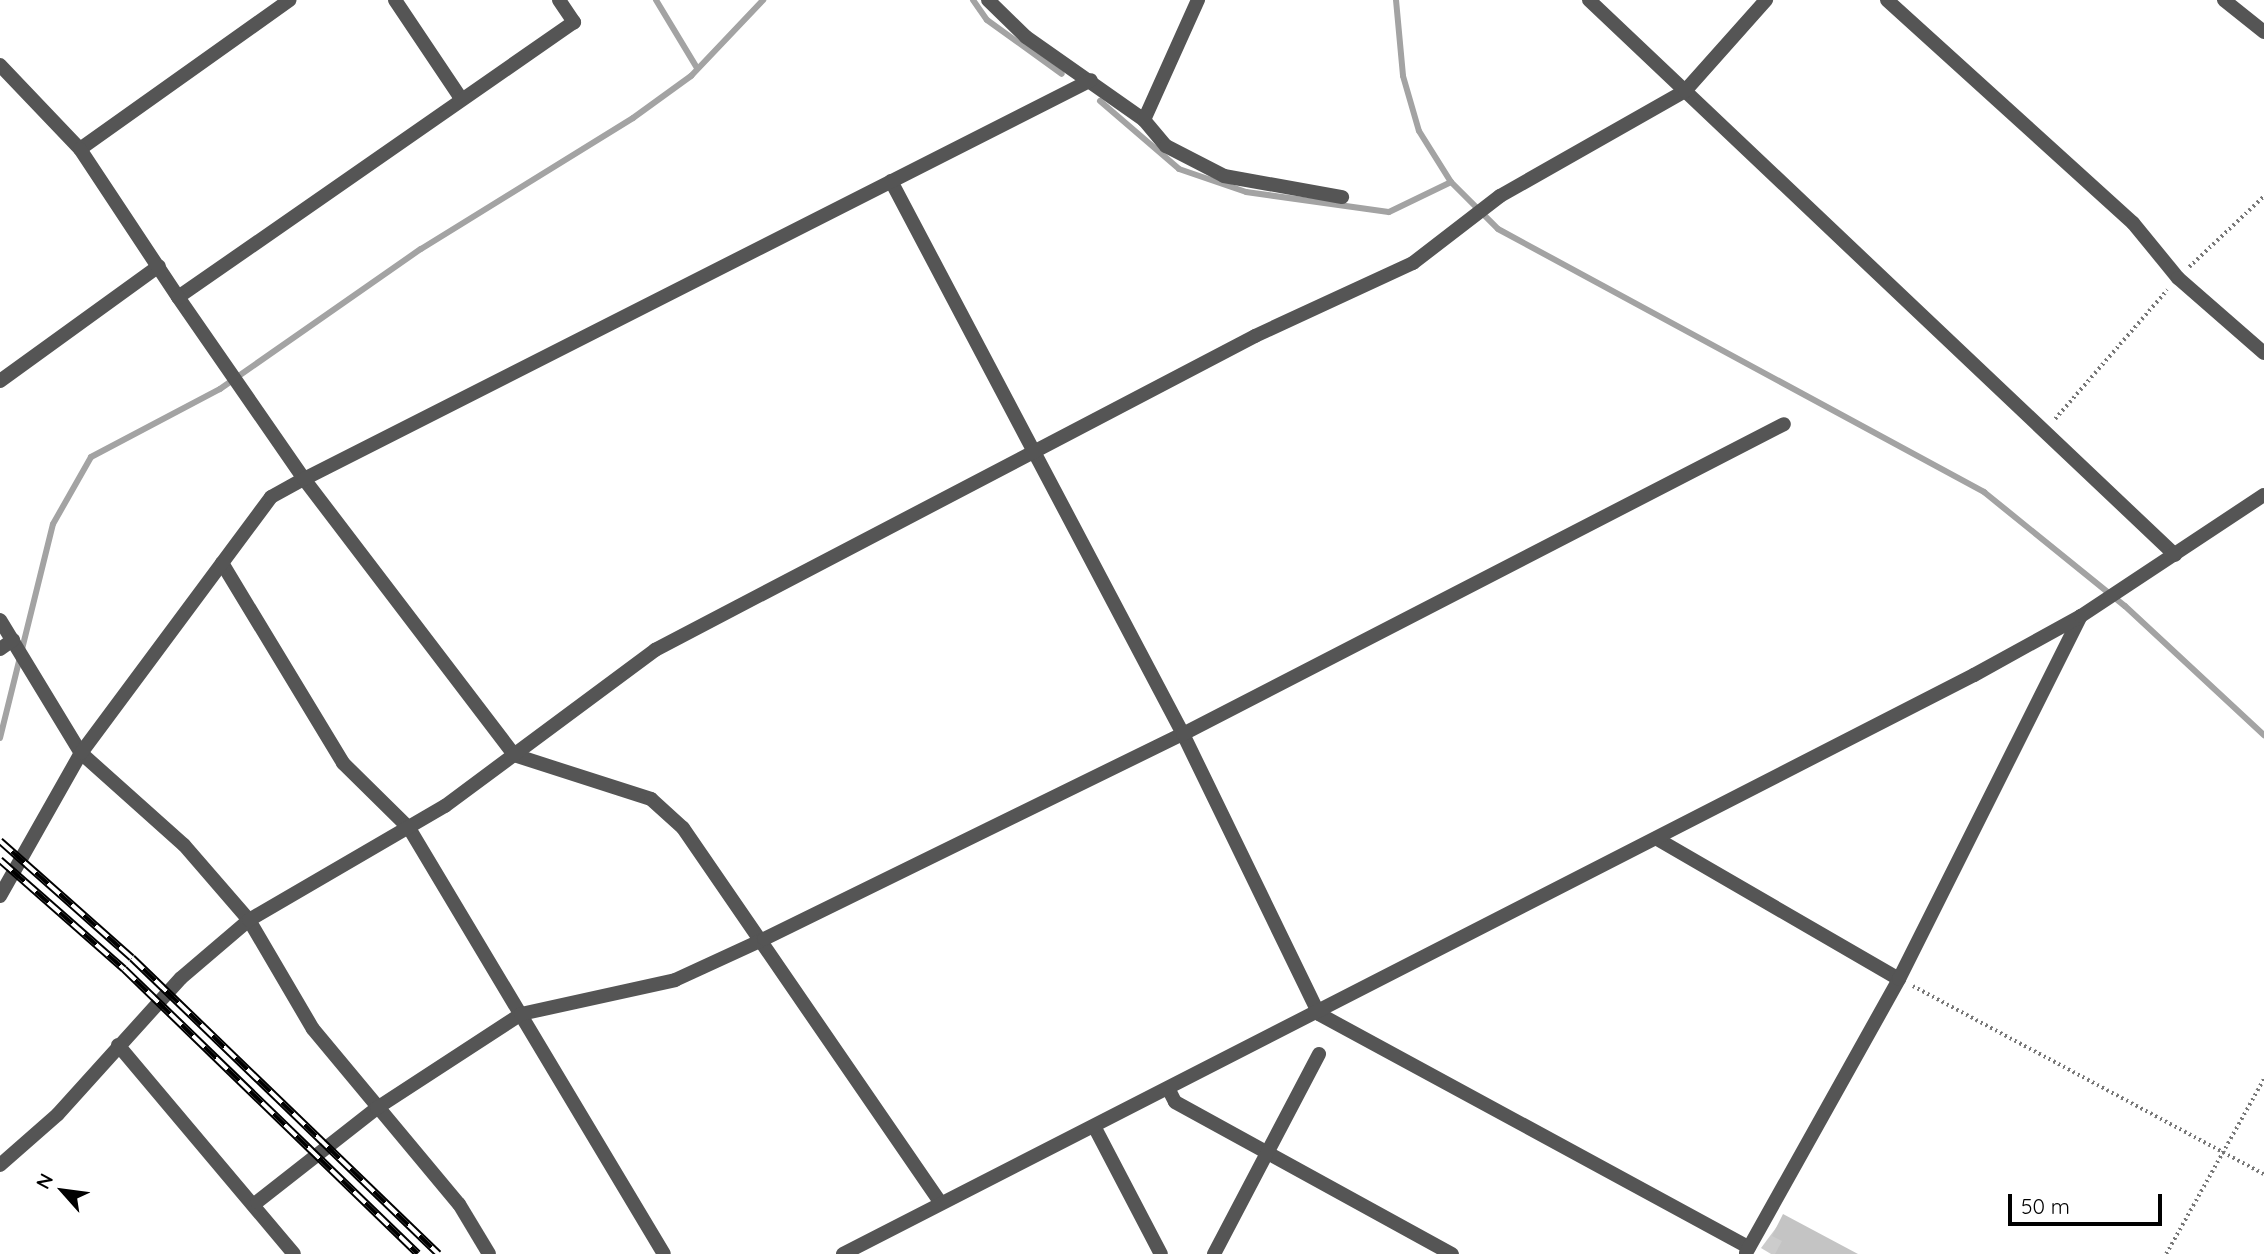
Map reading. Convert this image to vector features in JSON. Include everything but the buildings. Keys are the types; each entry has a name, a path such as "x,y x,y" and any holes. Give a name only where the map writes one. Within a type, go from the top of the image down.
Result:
{"street":[{"path":"80,149 290,0"},
{"path":"395,0 460,97"},
{"path":"178,297 460,97 574,22 559,0"},
{"path":"988,0 1026,37 1091,80 1144,120 1166,146 1224,176 1342,197"},
{"path":"1144,120 1198,0"},
{"path":"1589,0 2175,555"},
{"path":"0,1165 58,1114 118,1045 249,920 409,828 514,755 654,650 1255,336 1413,263 1460,230 1500,196 1685,91 1766,0"},
{"path":"1886,0 2133,223 2178,278 2264,353"},
{"path":"2224,0 2264,32"},
{"path":"0,65 80,149 304,479 514,755 651,799 683,828 764,939 940,1202"},
{"path":"0,896 81,753 271,497 1091,80"},
{"path":"891,181 1183,734 1319,1014 1747,1251 1899,979 2081,617"},
{"path":"0,381 159,266"},
{"path":"257,1202 377,1108 521,1014 675,980 764,939 1183,734 1784,424"},
{"path":"843,1254 940,1202 1095,1128 1659,840 2081,617 2264,495"},
{"path":"222,563 343,763 409,828 664,1254"},
{"path":"0,620 81,753 184,845 249,920 313,1028 459,1204 489,1254"},
{"path":"0,649 13,640"},
{"path":"1659,840 1899,979"},
{"path":"118,1045 257,1202 294,1254"},
{"path":"1214,1254 1319,1054"},
{"path":"1170,1090 1175,1102 1452,1254"},
{"path":"1095,1128 1161,1254"}],"path":[{"path":"2044,431 2178,278 2264,196"},
{"path":"1899,979 2264,1174"},
{"path":"2166,1254 2264,1079"}],"waterway":[{"path":"656,0 697,68"},
{"path":"0,738 53,524 91,457 220,389 421,249 633,118 691,76 763,0"},
{"path":"973,0 987,20 1062,74"},
{"path":"1396,0 1403,76 1419,131 1451,182 1498,229 1984,492 2125,606 2264,735"},
{"path":"1100,101 1179,169 1246,192 1389,212 1451,182"}],"railway":[{"path":"0,841 132,958 438,1254"},
{"path":"0,860 124,969 418,1254"}]}
